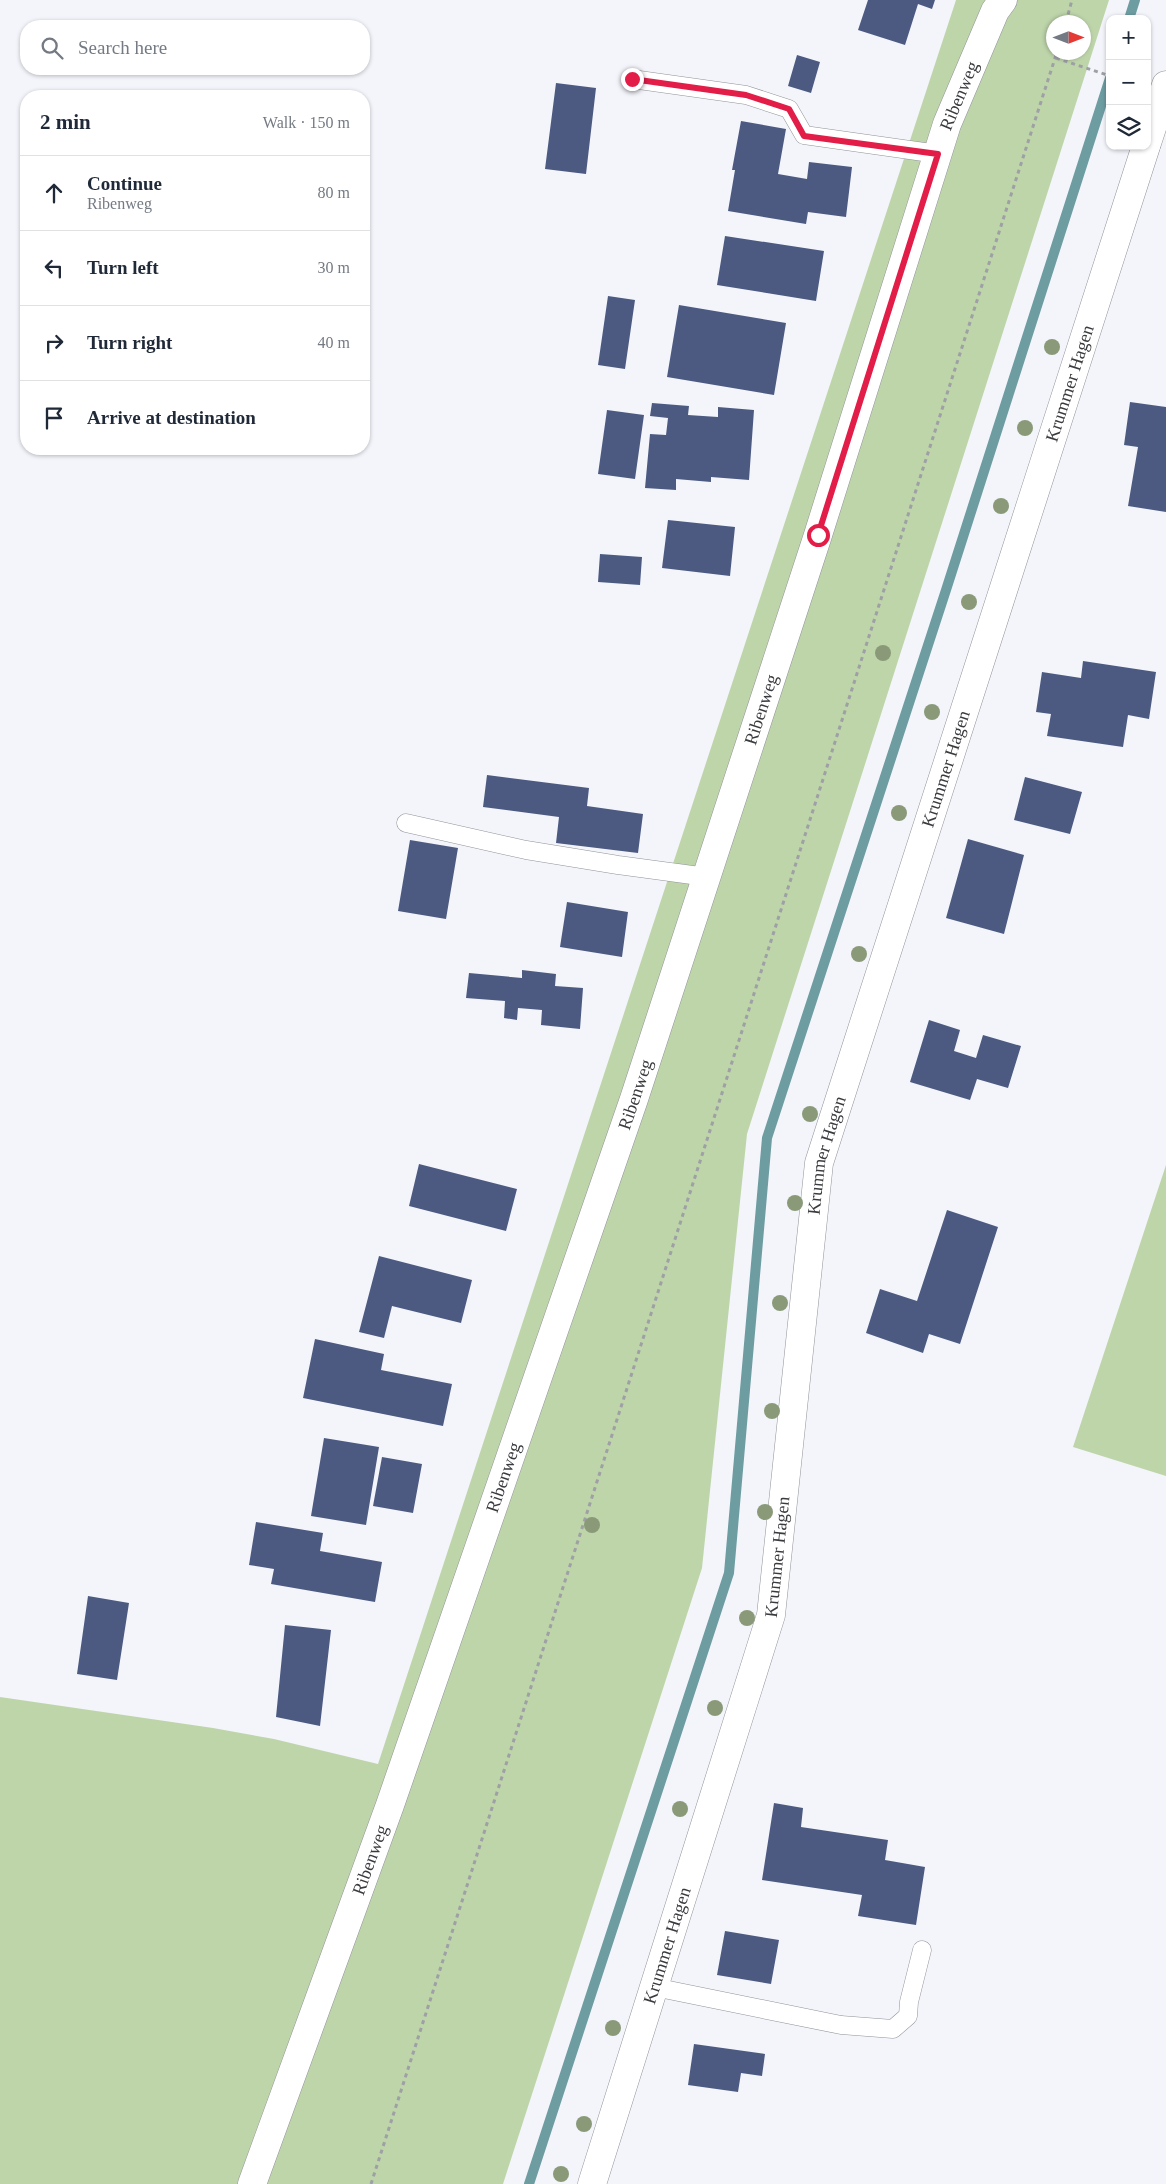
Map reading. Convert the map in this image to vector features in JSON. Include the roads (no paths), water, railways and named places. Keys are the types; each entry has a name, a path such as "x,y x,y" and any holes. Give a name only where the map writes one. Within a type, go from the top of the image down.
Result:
{"street":[{"name":"Ribenweg","path":"252,2184 403,1767 634,1099 818,535 947,124 991,20 1003,0"},
{"name":"Krummer Hagen","path":"1151,132 1166,85"},
{"name":"Krummer Hagen","path":"592,2184 771,1615 818,1163 1145,150"}],"lane":[{"path":"632,79 746,95 789,109 804,136 938,154"},
{"path":"406,823 526,850 707,877"},
{"path":"654,1987 841,2025 893,2029 908,2016 909,2002 922,1950"}],"waterway":[{"path":"1130,15 1135,0"},
{"path":"529,2184 729,1573 767,1138 946,590 1106,90"}]}
